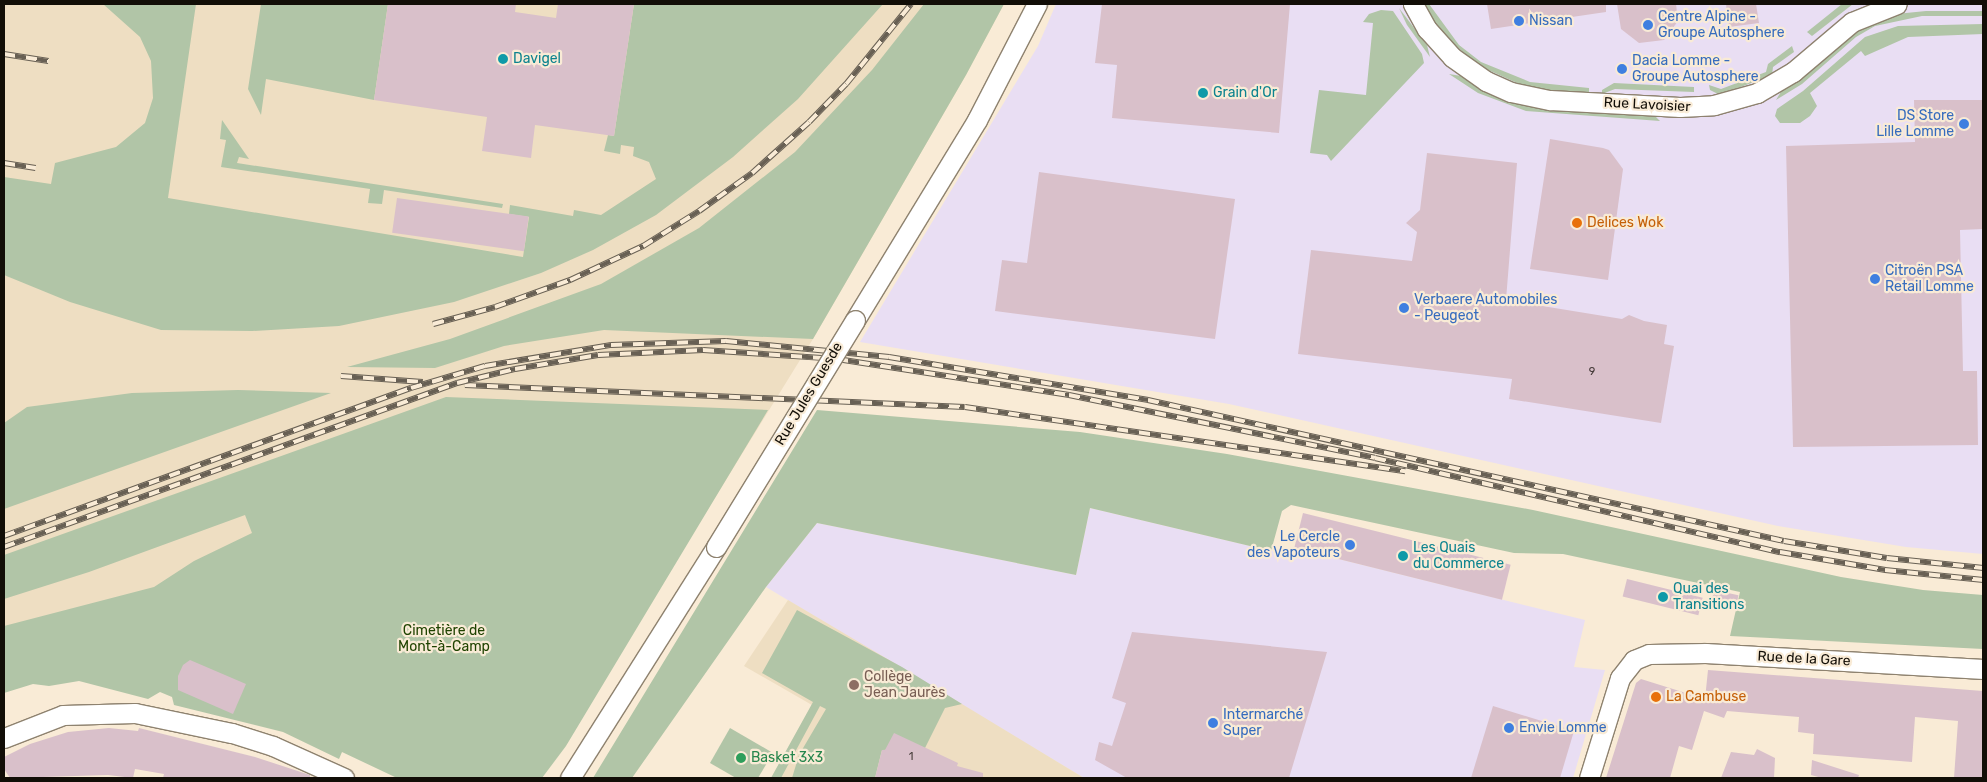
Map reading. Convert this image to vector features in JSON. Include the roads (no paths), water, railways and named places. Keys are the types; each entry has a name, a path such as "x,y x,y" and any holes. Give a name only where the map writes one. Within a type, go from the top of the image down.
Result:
{"street":[{"name":"Rue Jules Guesde","path":"570,778 716,547 952,160 993,91 1037,4"},
{"name":"Rue Lavoisier","path":"1413,4 1427,30 1452,56 1480,77 1511,92 1550,100 1680,107 1714,105 1757,93 1793,72 1852,22 1898,4"},
{"name":"Rue de la Gare","path":"1589,778 1620,678 1628,665 1641,656 1658,653 1983,669"},
{"path":"4,738 63,715 135,713 232,733 273,746 344,778"}],"railway":[{"path":"433,324 495,307 570,280 643,246 699,211 752,173 809,122 846,84 911,4"},
{"path":"4,54 48,61"},
{"path":"4,163 36,168"},
{"path":"4,536 411,388 485,366 611,345 726,341 889,357 1148,400 1784,541 1887,558 1983,568"},
{"path":"4,547 457,383 515,369 598,355 703,350 837,359 1069,395 1375,458 1780,552 1885,570 1983,580"},
{"path":"341,376 423,382"},
{"path":"465,385 965,407 1405,471"}],"place":[{"name":"Nissan","path":"1519,21"},
{"name":"Centre Alpine - Groupe Autosphere","path":"1648,25"},
{"name":"Davigel","path":"503,59"},
{"name":"Dacia Lomme - Groupe Autosphere","path":"1622,69"},
{"name":"Grain d'Or","path":"1203,93"},
{"name":"DS Store Lille Lomme","path":"1964,124"},
{"name":"Delices Wok","path":"1577,223"},
{"name":"Citroën PSA Retail Lomme","path":"1875,279"},
{"name":"Verbaere Automobiles - Peugeot","path":"1404,308"},
{"name":"Le Cercle des Vapoteurs","path":"1350,545"},
{"name":"Les Quais du Commerce","path":"1403,556"},
{"name":"Quai des Transitions","path":"1663,597"},
{"name":"Collège Jean Jaurès","path":"854,685"},
{"name":"La Cambuse","path":"1656,697"},
{"name":"Intermarché Super","path":"1213,723"},
{"name":"Envie Lomme","path":"1509,728"},
{"name":"Basket 3x3","path":"741,758"}],"park label":[{"name":"Cimetière de Mont-à-Camp","path":"444,640"}]}
